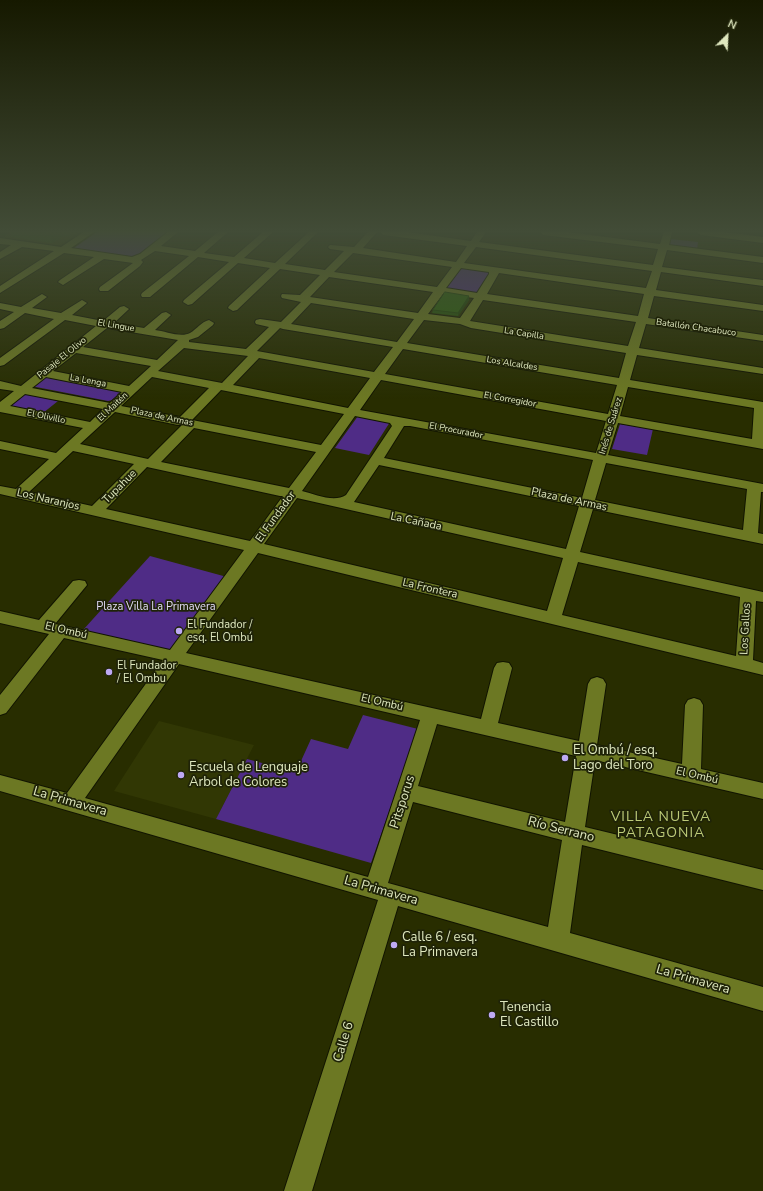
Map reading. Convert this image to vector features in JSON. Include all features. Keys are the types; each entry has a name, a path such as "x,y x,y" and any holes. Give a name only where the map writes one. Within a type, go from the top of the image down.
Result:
{"street":[{"path":"146,295 155,288"},
{"path":"188,302 204,288"},
{"path":"233,308 255,288"},
{"name":"Tupahue","path":"96,511 148,463 316,288"},
{"name":"Batallón Chacabuco","path":"424,288 763,338"},
{"path":"462,321 466,319 485,288"},
{"path":"620,288 763,308"},
{"name":"Inés de Suárez","path":"553,619 651,288"},
{"name":"El Fundador","path":"71,803 175,656 441,290"},
{"name":"La Capilla","path":"286,296 407,315 462,321 471,325 763,371"},
{"path":"0,326 42,297"},
{"path":"0,363 82,303"},
{"name":"El Lingue","path":"0,306 147,331 183,341 253,354"},
{"name":"Pasaje El Olivo","path":"0,408 124,309"},
{"path":"147,331 166,315"},
{"name":"Los Alcaldes","path":"260,322 761,405"},
{"name":"El Maitén","path":"19,494 183,341 194,335 209,323"},
{"path":"74,349 160,364"},
{"name":"El Corregidor","path":"253,354 761,444"},
{"name":"La Lenga","path":"43,373 132,390"},
{"name":"El Procurador","path":"150,373 398,422 407,422 758,488"},
{"name":"Plaza de Armas","path":"0,385 324,450"},
{"path":"761,405 761,444"},
{"name":"El Olivillo","path":"0,408 92,426"},
{"path":"344,503 351,498 398,426 398,422"},
{"path":"0,445 58,457"},
{"name":"La Cañada","path":"70,446 280,492 293,493 335,503 344,503 355,508 756,596"},
{"name":"Plaza de Armas","path":"375,460 756,538"},
{"path":"756,538 758,488"},
{"name":"Los Naranjos","path":"0,490 96,511"},
{"name":"La Frontera","path":"96,511 254,547 763,669"},
{"path":"42,626 80,585"},
{"name":"Los Gallos","path":"744,664 756,596"},
{"name":"El Ombú","path":"0,617 763,791"},
{"path":"0,708 61,630"},
{"path":"488,728 503,668"},
{"path":"557,941 597,684"},
{"path":"691,774 694,705"},
{"name":"Pitsporus","path":"383,891 406,792 431,715"},
{"name":"La Primavera","path":"0,783 763,999"},
{"name":"Río Serrano","path":"406,792 763,880"},
{"name":"Calle 6","path":"298,1191 383,891"}],"shaded area":[{"name":"Escuela de Lenguaje Arbol de Colores","path":"159,721 254,745 216,819 114,791"}],"green space":[{"path":"446,288 480,288 476,293"},
{"path":"45,376 123,390 113,400 108,401 31,386"},
{"path":"26,394 58,401 43,413 7,406 20,396"},
{"path":"358,416 390,422 369,455 335,448"},
{"path":"620,424 653,429 647,455 612,449"},
{"name":"Plaza Villa La Primavera","path":"150,556 227,577 172,651 83,630"},
{"path":"363,715 418,729 371,863 216,819 247,759 296,772 311,739 348,749"}],"building":[{"path":"445,292 469,296 458,313 433,310"}],"place":[{"name":"El Fundador / esq. El Ombú","path":"179,631"},
{"name":"El Fundador / El Ombu","path":"109,672"},
{"name":"El Ombú / esq. Lago del Toro","path":"565,758"},
{"name":"Escuela de Lenguaje Arbol de Colores","path":"181,775"},
{"name":"Calle 6 / esq. La Primavera","path":"394,945"},
{"name":"Tenencia El Castillo","path":"492,1015"}],"district":[{"name":"VILLA NUEVA PATAGONIA","path":"661,826"}]}
